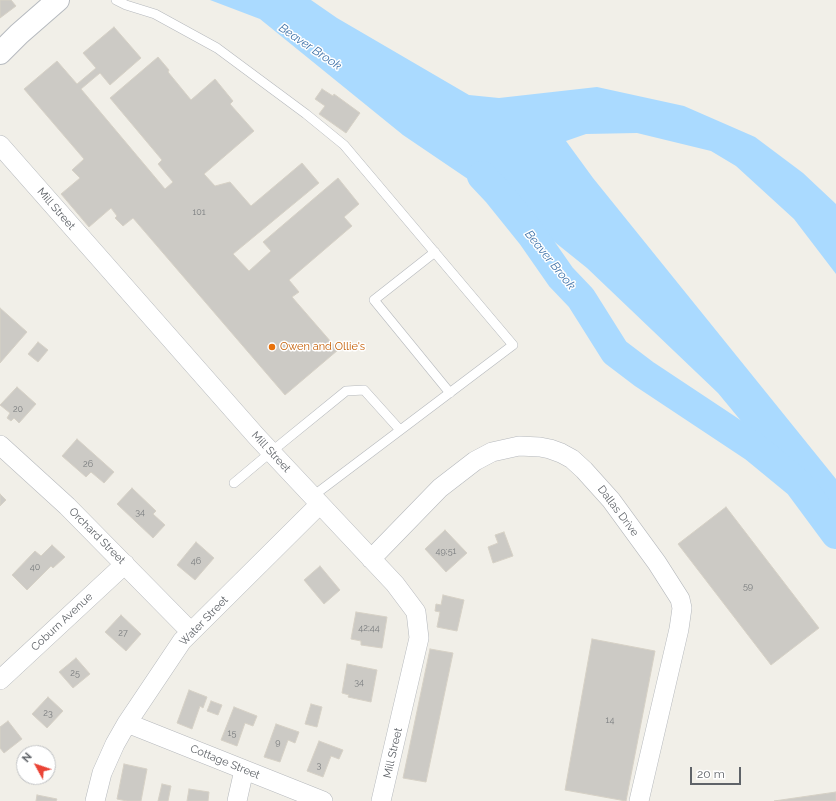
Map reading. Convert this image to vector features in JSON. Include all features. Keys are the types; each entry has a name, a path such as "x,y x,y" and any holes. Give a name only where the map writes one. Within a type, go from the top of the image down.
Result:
{"main road":[{"path":"0,53 19,34 58,0"}],"street":[{"name":"Mill Street","path":"0,145 271,452 395,584 416,612 419,638 381,801"},
{"name":"Orchard Street","path":"0,445 67,506 191,632"},
{"name":"Dallas Drive","path":"371,559 440,488 475,461 492,452 519,446 540,447 561,453 572,459 584,470 619,511 657,563 680,599 682,608 679,629 639,801"},
{"name":"Water Street","path":"95,801 107,759 127,723 174,652 191,632 317,500"},
{"name":"Coburn Avenue","path":"0,680 125,564"},
{"name":"Cottage Street","path":"127,723 323,801"},
{"path":"236,801 244,770"}],"lane":[{"path":"116,0 126,5 155,14 216,48 306,114 344,145 513,345 400,430 317,500"},
{"path":"435,252 374,300 450,393"},
{"path":"234,483 346,391 364,390 400,430"}],"water":[{"path":"210,0 311,0 337,18 469,95 499,98 597,87 684,106 755,137 803,173 836,204 836,274 794,219 736,166 711,151 637,133 586,134 566,141 593,178 836,479 836,536 718,393 587,268 521,215 403,135 260,19"}],"building":[{"path":"0,0 11,0 16,6 0,18"},
{"path":"114,27 141,58 110,85 100,73 81,89 165,189 173,182 158,164 162,160 110,98 158,57 191,100 215,79 233,101 230,104 254,131 204,174 215,186 230,182 251,206 302,163 319,183 233,254 249,271 271,251 263,242 338,178 359,204 344,217 352,226 289,280 299,292 292,297 338,350 285,395 133,218 123,226 115,218 117,216 111,208 89,227 61,194 80,178 72,170 84,159 24,89 57,61 77,84 96,68 83,53"},
{"path":"322,89 333,96 334,94 360,113 346,133 319,114 325,106 315,99"},
{"path":"0,308 27,332 0,363"},
{"path":"38,342 48,350 38,362 28,354"},
{"path":"17,387 36,404 19,423 14,418 11,421 7,418 10,413 0,405"},
{"path":"77,439 114,472 104,483 91,472 86,477 62,456"},
{"path":"132,488 156,511 153,514 165,525 153,538 117,504"},
{"path":"0,494 6,500 0,506"},
{"path":"726,507 819,628 771,665 678,544"},
{"path":"445,530 467,553 446,572 425,549"},
{"path":"504,532 513,556 493,563 488,547 498,543 495,535"},
{"path":"196,542 214,558 195,580 177,565"},
{"path":"52,545 65,557 53,568 51,566 27,590 12,575 35,551 41,556"},
{"path":"320,566 340,590 324,604 304,580"},
{"path":"443,595 464,600 457,631 437,627 440,612 435,611 436,604 441,605"},
{"path":"356,612 387,617 382,648 361,645 361,641 351,639"},
{"path":"121,615 141,634 126,651 105,632"},
{"path":"592,639 655,651 626,801 565,790"},
{"path":"430,649 453,653 426,782 403,778"},
{"path":"76,658 90,674 73,688 59,672"},
{"path":"347,664 377,670 371,702 348,697 349,695 342,693"},
{"path":"189,690 207,697 203,708 200,706 192,729 177,723"},
{"path":"48,697 63,711 47,728 32,714"},
{"path":"211,701 222,705 218,715 207,711"},
{"path":"311,704 322,707 317,727 305,724"},
{"path":"234,707 257,716 253,726 245,723 237,746 221,740"},
{"path":"8,721 22,739 4,753 0,748 0,727"},
{"path":"276,724 299,732 295,743 288,740 280,762 264,757"},
{"path":"319,741 343,750 339,759 331,756 323,777 307,771"},
{"path":"124,764 147,769 141,801 117,799"},
{"path":"162,784 171,786 168,801 158,801"},
{"path":"189,789 209,792 208,801 187,801"},
{"path":"836,792 836,801 774,801"},
{"path":"37,795 57,799 56,801 36,801"}],"waterway":[{"name":"Beaver Brook","path":"482,176 498,193 531,234 561,277 581,298 615,352 644,374 754,447 799,484 836,534"}],"place":[{"name":"Owen and Ollie's","path":"272,347"}]}
